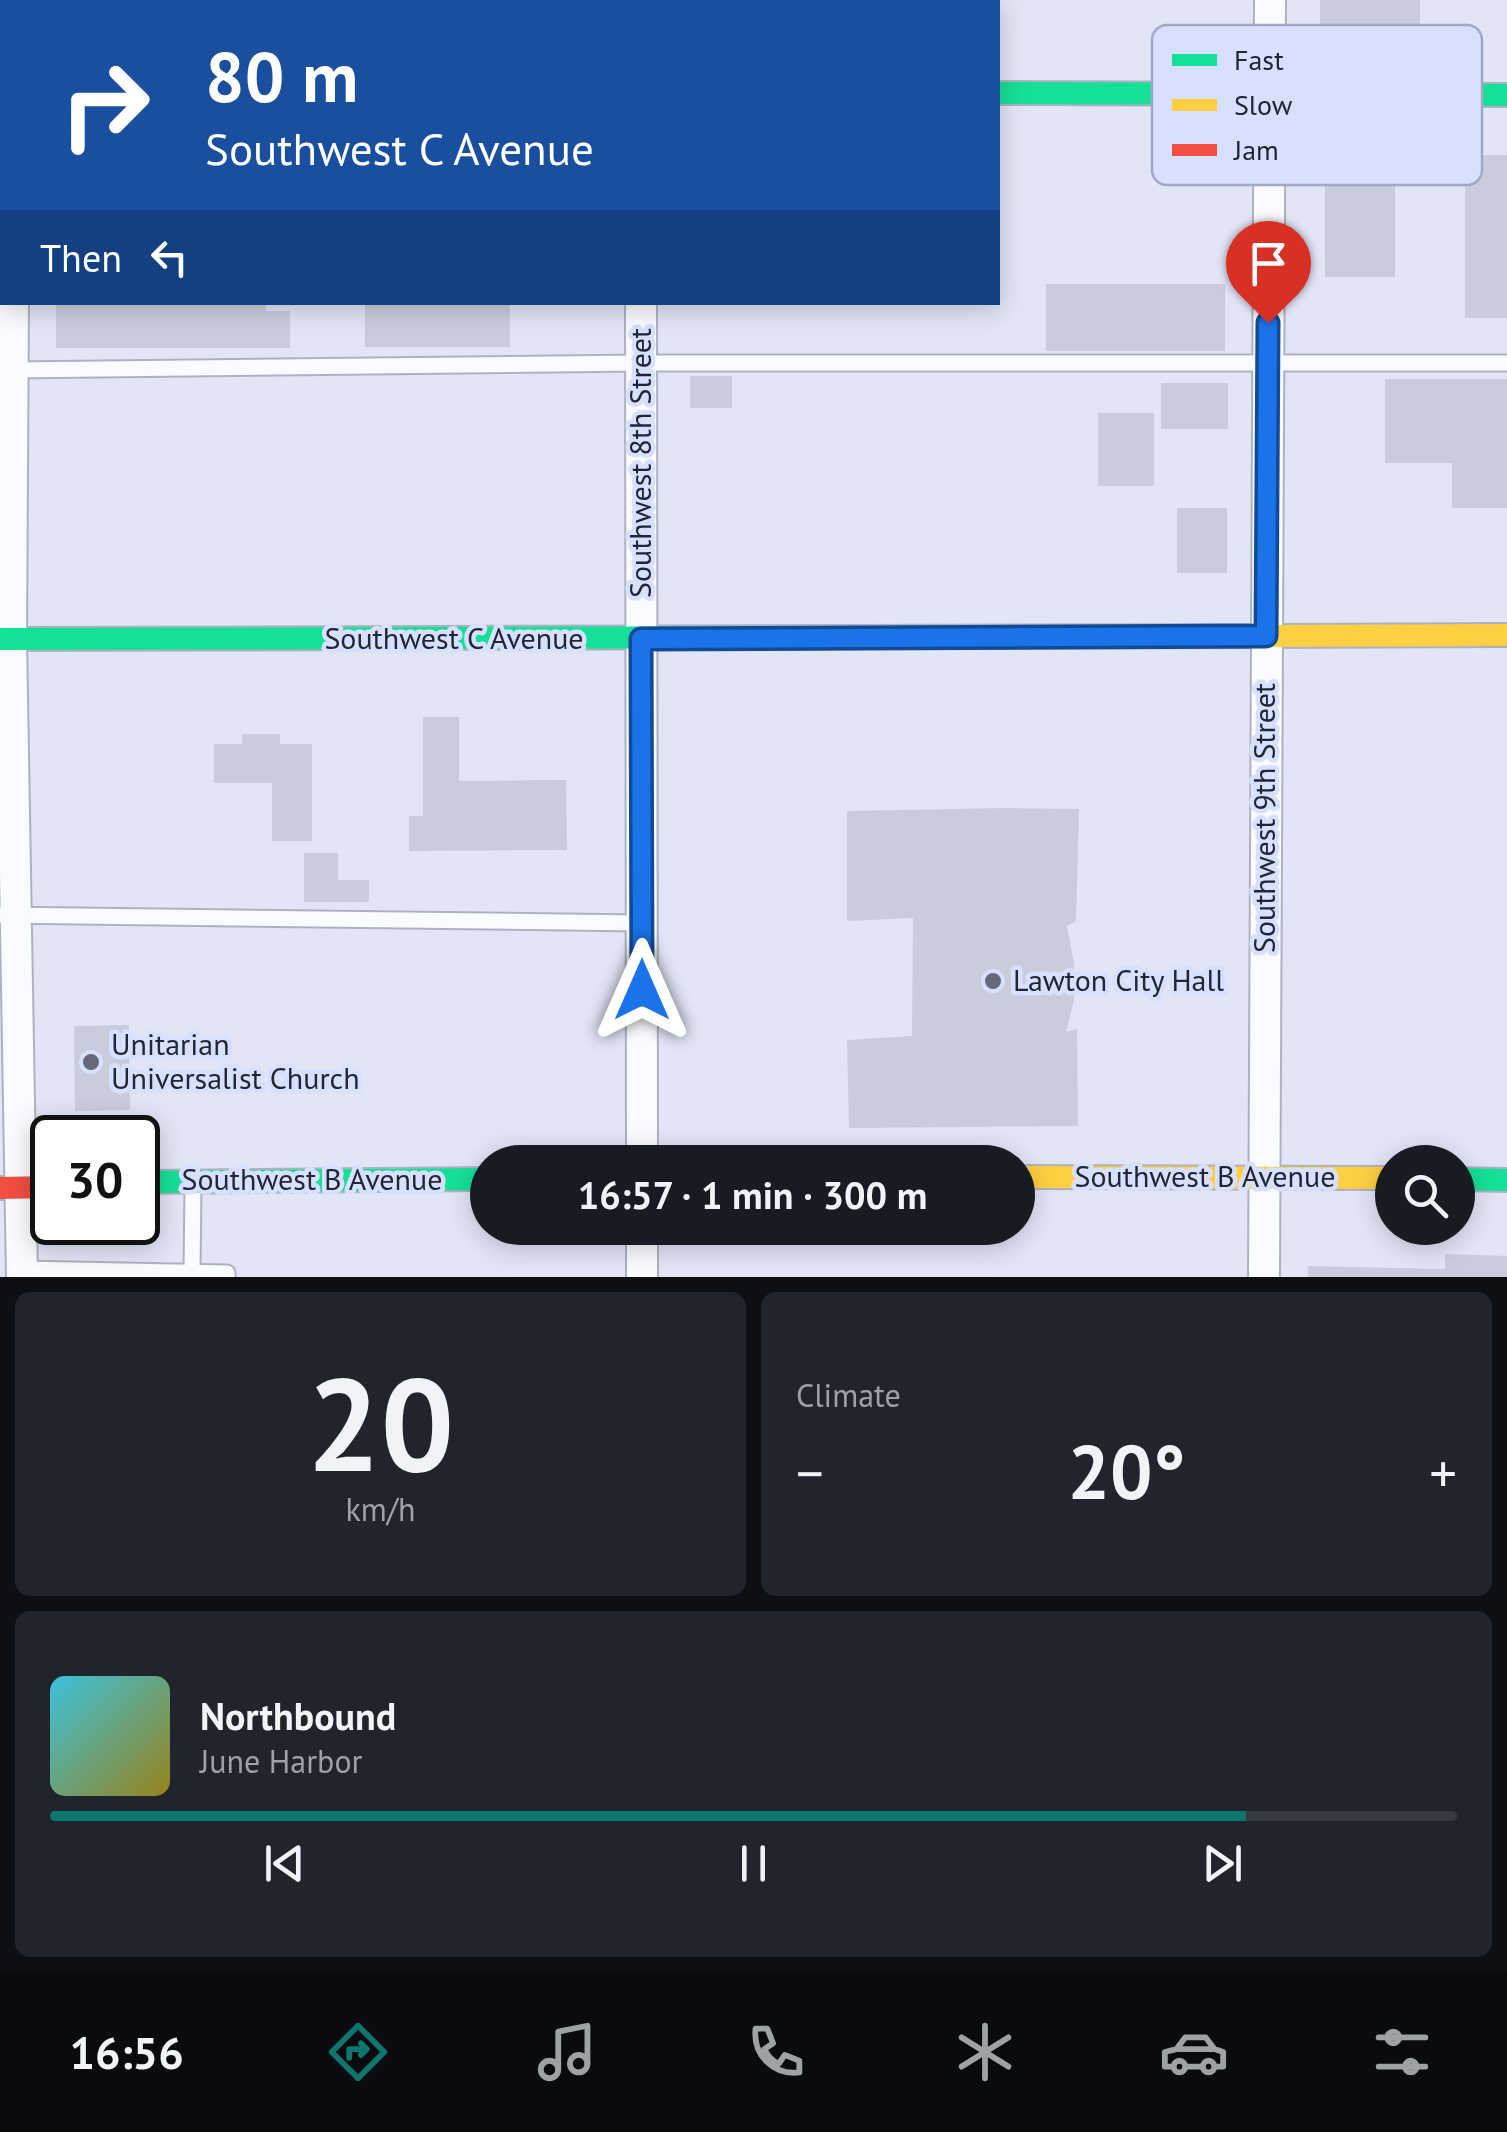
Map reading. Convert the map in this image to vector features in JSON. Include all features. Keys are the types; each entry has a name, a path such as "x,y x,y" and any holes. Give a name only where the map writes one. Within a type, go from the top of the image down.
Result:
{"street":[{"name":"Southwest 9th Street","path":"1270,0 1270,25"},
{"path":"1000,93 1152,93"},
{"path":"1482,94 1507,94"},
{"name":"Southwest 9th Street","path":"1264,1277 1269,185"},
{"path":"13,305 6,370 9,1188 21,1273"},
{"name":"Southwest 8th Street","path":"641,305 642,1145"},
{"name":"Southwest C Avenue","path":"6,639 1507,636"},
{"name":"Southwest B Avenue","path":"1035,1177 1375,1178"},
{"name":"Southwest B Avenue","path":"160,1181 470,1179"},
{"path":"1475,1180 1507,1180"},
{"path":"642,1245 642,1277"}],"lane":[{"path":"6,370 641,364 1507,363"},
{"path":"7,915 642,924"},
{"path":"192,1272 193,1180"},
{"path":"21,1273 192,1272 227,1277"}],"building":[{"path":"1320,0 1420,0 1420,25 1320,25"},
{"path":"1482,155 1507,155 1507,318 1465,318 1465,185 1482,185"},
{"path":"1325,185 1395,185 1395,277 1325,277"},
{"path":"1046,284 1225,284 1225,351 1046,351"},
{"path":"56,305 266,305 266,311 290,311 290,348 56,348"},
{"path":"365,305 510,305 510,347 365,347"},
{"path":"690,376 732,376 732,408 690,408"},
{"path":"1385,379 1507,379 1507,508 1452,508 1452,463 1385,463"},
{"path":"1161,383 1228,383 1228,429 1161,429"},
{"path":"1098,413 1154,413 1154,486 1098,486"},
{"path":"1177,508 1227,508 1227,573 1177,573"},
{"path":"423,717 459,717 459,781 566,780 567,850 409,851 409,816 423,816"},
{"path":"242,734 280,734 280,744 312,744 312,841 272,841 272,783 214,783 214,744 242,744"},
{"name":"Lawton City Hall","path":"1079,809 1076,921 1067,926 1074,963 1074,1000 1066,1032 1077,1029 1078,1126 849,1128 847,1040 912,1036 913,918 847,921 847,811"},
{"path":"304,853 338,853 338,880 369,880 369,902 304,902"},
{"path":"129,1025 130,1110 75,1111 74,1026"},
{"path":"1445,1254 1507,1256 1507,1277 1308,1277 1308,1266 1445,1269"}],"traffic: fast":[{"path":"1000,93 1152,94"},
{"path":"1482,95 1507,95"},
{"path":"0,639 1259,636"},
{"path":"160,1182 470,1179"},
{"path":"1475,1179 1507,1180"}],"traffic: slow":[{"path":"1259,636 1507,635"},
{"path":"1035,1177 1375,1178"}],"traffic: jam":[{"path":"0,1188 30,1187"}],"place":[{"name":"Lawton City Hall","path":"993,981"},
{"name":"Unitarian Universalist Church","path":"91,1062"}],"route":[{"path":"642,990 641,639 1266,636 1268,323"}]}
